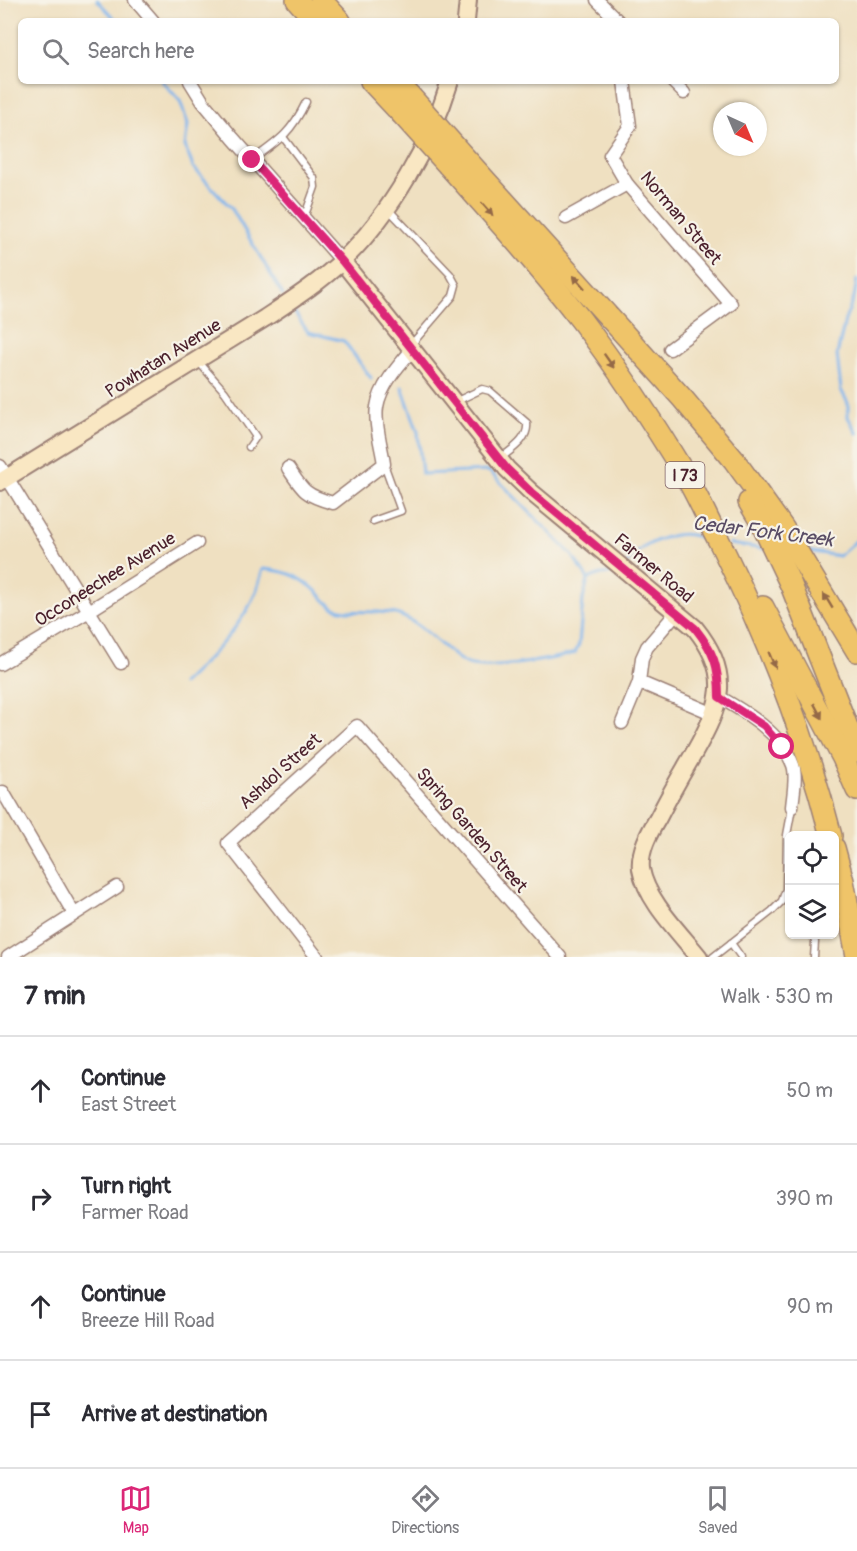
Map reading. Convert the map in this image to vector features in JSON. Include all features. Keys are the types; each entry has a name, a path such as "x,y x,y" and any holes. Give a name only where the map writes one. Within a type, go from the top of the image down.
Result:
{"highway":[{"path":"297,0 313,18"},
{"path":"321,0 337,18"},
{"name":"I 73","path":"377,84 402,97 452,157 502,225 582,322 642,408 686,477 738,580 787,695 819,789 830,831"},
{"name":"I 73","path":"452,157 683,399 734,460 783,528 857,651"},
{"path":"683,399 762,524 791,585 857,752"},
{"path":"686,477 766,612 843,758 857,790"},
{"path":"839,866 857,956"}],"street":[{"path":"135,0 150,18"},
{"path":"466,18 468,0"},
{"path":"597,0 615,18"},
{"path":"192,84 203,102 252,160 342,261"},
{"name":"Powhatan Avenue","path":"2,475 197,360 291,301 342,261 378,220 419,156 442,106 449,84"},
{"name":"Norman Street","path":"624,84 630,126 610,155 627,184 731,304 670,349"},
{"path":"675,84 684,93"},
{"path":"566,218 627,184"},
{"name":"Farmer Road","path":"342,261 499,460 531,492 695,628 713,654 719,675 719,697 714,714 646,838 641,868 645,884 654,901 699,957"},
{"path":"288,468 304,492 333,503 384,465 377,407 393,374 411,348"},
{"path":"2,475 121,663"},
{"name":"Occoneechee Avenue","path":"0,664 197,543"},
{"path":"622,723 639,682 642,658 647,647 677,612"},
{"path":"639,682 714,714"},
{"path":"719,697 764,726 782,747 794,767 792,807"},
{"name":"Ashdol Street","path":"316,957 228,843 357,726"},
{"name":"Spring Garden Street","path":"357,726 560,957"},
{"path":"3,792 74,914"},
{"path":"8,957 117,888"}],"lane":[{"path":"252,160 283,137 297,122 306,102"},
{"path":"283,137 314,178 315,187 304,219"},
{"path":"386,207 450,274 456,285 449,301 411,348"},
{"path":"197,360 225,392 256,437 249,447"},
{"path":"454,403 482,389 490,391 527,423 528,430 525,436 499,460"},
{"path":"373,521 401,511 384,465"},
{"path":"713,957 782,901 786,889 787,835 792,807"},
{"path":"814,939 814,957"},
{"path":"731,943 741,957"}],"waterway":[{"path":"97,0 114,18"},
{"path":"165,84 180,101 188,124 185,146 193,167 232,209 283,295"},
{"name":"Cedar Fork Creek","path":"857,280 837,355 841,390 848,403 848,417 857,433"},
{"path":"293,310 308,332 344,341 371,378"},
{"path":"402,387 418,432 422,474 489,471 572,555 588,579"},
{"name":"Cedar Fork Creek","path":"627,563 640,550 668,537 687,534 709,541"},
{"name":"Cedar Fork Creek","path":"807,551 839,556 857,540"},
{"name":"Cedar Fork Creek","path":"730,544 765,549"},
{"name":"Cedar Fork Creek","path":"182,684 241,620 255,593 263,569 299,578 333,607 396,614 406,618 463,662 485,666 501,666 575,653 579,644 583,599 588,579 601,574 620,573"}],"route":[{"path":"252,160 342,261 507,469 531,492 695,628 713,654 719,675 719,697 764,726 782,747"}]}
